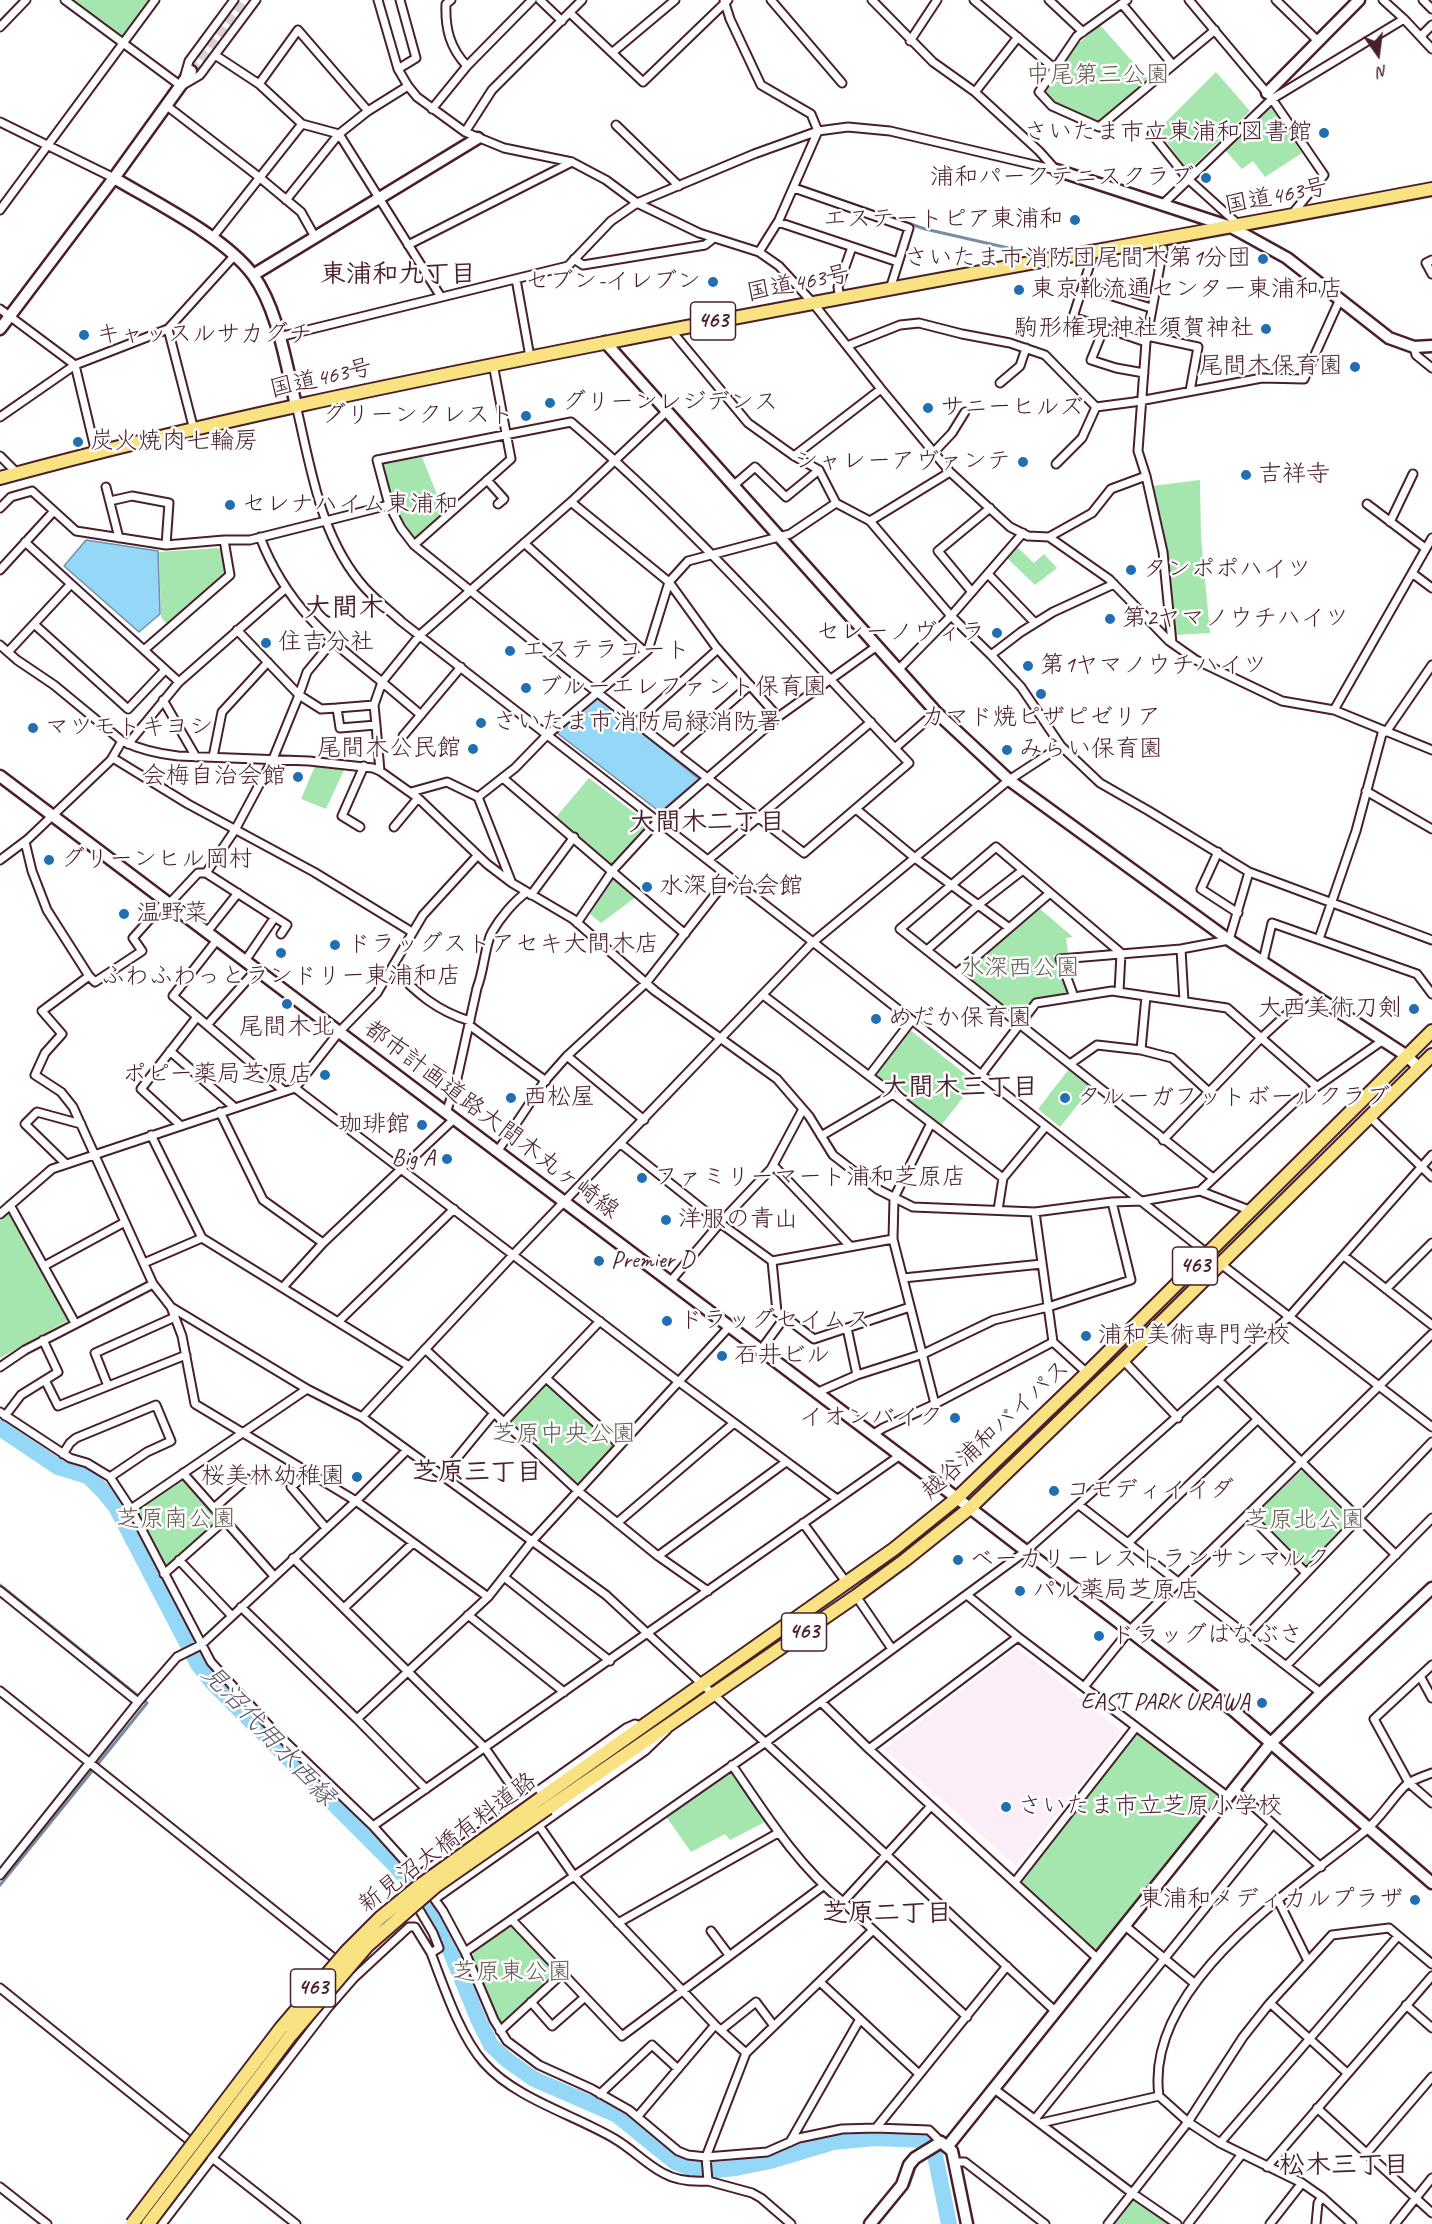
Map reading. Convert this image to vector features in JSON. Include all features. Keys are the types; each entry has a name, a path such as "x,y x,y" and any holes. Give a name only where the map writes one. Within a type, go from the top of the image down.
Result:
{"highway":[{"name":"国道463号","path":"0,478 296,405 493,364 1092,251 1164,245 1235,226 1432,189"},
{"name":"越谷浦和バイパス","path":"631,1744 644,1727 894,1548 956,1499 1087,1373 1432,1031"},
{"name":"越谷浦和バイパス","path":"631,1744 672,1723 714,1695 856,1596 970,1508 1432,1055"},
{"name":"新見沼大橋有料道路","path":"132,2224 281,2028 347,1951 380,1918 419,1886 631,1744"},
{"name":"新見沼大橋有料道路","path":"148,2224 291,2035 367,1946 436,1886 544,1803"}],"street":[{"path":"0,27 26,0"},
{"path":"65,0 181,86"},
{"path":"0,210 155,0"},
{"path":"181,86 189,61 234,0"},
{"path":"181,86 200,75 256,0"},
{"path":"378,0 399,69 408,86 417,97 465,132 504,148 572,162 606,180 637,203 714,238 759,252 785,272 813,303 950,472 1010,527 1028,536 1048,537 1092,513 1111,489 1146,476"},
{"path":"399,69 416,58 400,0"},
{"path":"451,0 446,4 446,21 450,39 456,54 467,66"},
{"path":"432,109 467,66 532,0"},
{"path":"540,0 562,21"},
{"path":"465,132 492,90 582,0"},
{"path":"613,52 675,0"},
{"path":"771,0 842,83"},
{"path":"872,0 910,41 933,62 975,92 1039,151 1056,170"},
{"path":"910,41 937,0"},
{"path":"974,0 1055,69"},
{"path":"1049,0 1083,32"},
{"path":"1190,0 1270,96 1324,175 1291,216"},
{"path":"1276,0 1318,41"},
{"path":"1162,205 1270,96 1318,41 1359,0"},
{"path":"1383,0 1432,49"},
{"path":"1424,0 1432,9"},
{"path":"570,12 643,82 726,1"},
{"path":"726,1 730,19 762,85 811,114 818,131 778,222 759,252"},
{"path":"1173,65 1124,2 1077,36 1039,92 1052,106 1099,127 1215,30"},
{"path":"1270,96 1404,19"},
{"path":"1421,36 1432,25"},
{"path":"259,84 298,30 368,111"},
{"path":"975,92 1018,37"},
{"path":"215,55 259,84 302,124 339,134 441,297"},
{"path":"0,329 191,71"},
{"path":"286,200 339,134 368,111 408,86"},
{"path":"167,106 301,212 315,237"},
{"path":"0,122 114,178 212,238 235,255 253,275 269,304 279,337 325,521 342,555 365,588 420,635 547,735 1432,1427"},
{"path":"212,238 302,124"},
{"path":"616,125 679,186"},
{"path":"279,337 568,266 611,220 637,203 754,154 818,131 848,127 890,130 1056,170 1235,226"},
{"path":"1152,134 1188,179 1235,226 1287,258 1389,338 1414,346 1432,346"},
{"path":"253,275 478,138"},
{"path":"408,245 572,162"},
{"path":"794,188 909,228 890,288"},
{"path":"778,222 898,262"},
{"path":"574,259 583,265 705,245 714,238"},
{"path":"1164,245 1146,339 1138,451 1163,552 1172,643"},
{"path":"840,298 838,286 852,247"},
{"path":"1092,251 1091,261 1073,317 1146,339 1198,347 1190,391"},
{"path":"0,417 75,365 168,329 235,255"},
{"path":"1432,260 1426,263 1432,274"},
{"path":"516,279 530,357"},
{"path":"1083,287 1151,308"},
{"path":"1096,407 1263,378 1304,379 1340,299"},
{"path":"0,309 75,365 96,453"},
{"path":"847,346 900,325 919,323 1026,348 1046,355 1096,407"},
{"path":"1104,328 1091,360 1116,368 1144,373"},
{"path":"168,329 194,430"},
{"path":"670,329 748,423 794,456 819,470 836,502 870,521 951,616 1021,687 1061,746 1100,783 1249,872 1432,940"},
{"path":"605,342 936,712 1009,780 1229,940 1407,1056 1419,1068"},
{"path":"1414,346 1416,355 1432,368"},
{"path":"1000,383 1020,366 1026,348"},
{"path":"414,545 511,459 493,364"},
{"path":"794,456 881,389"},
{"path":"1056,464 1082,438 1096,407"},
{"path":"380,771 374,705 382,682 420,635 571,502 666,412"},
{"path":"934,452 952,433 965,412"},
{"path":"570,422 615,460 712,554 909,763 804,853 636,723 414,545 405,534 389,505 377,460 570,422"},
{"path":"0,456 17,473"},
{"path":"733,486 755,466 786,497 819,470"},
{"path":"870,521 950,472"},
{"path":"1390,522 1413,474"},
{"path":"487,480 504,499 498,504"},
{"path":"106,487 119,538"},
{"path":"0,508 11,497 32,491 76,531 166,545 250,540 389,505"},
{"path":"110,501 132,496 170,503 166,545"},
{"path":"571,502 669,582 718,649 778,717"},
{"path":"478,796 503,778 547,735 648,650 669,582 688,561 790,534 836,502"},
{"path":"1367,504 1425,548"},
{"path":"972,592 938,551 990,508"},
{"path":"0,570 54,511"},
{"path":"898,670 951,616 1023,533"},
{"path":"260,537 271,566 306,615 332,642 421,715"},
{"path":"1048,537 1114,584 1172,643 1196,660 1282,701 1334,710 1432,750"},
{"path":"1334,710 1432,538"},
{"path":"144,650 230,575 224,540"},
{"path":"25,542 179,682"},
{"path":"524,543 645,652"},
{"path":"1412,573 1432,588"},
{"path":"988,574 1035,623"},
{"path":"8,652 71,584"},
{"path":"991,655 1053,612 1114,584"},
{"path":"0,860 25,842 113,758 179,682 286,588"},
{"path":"34,624 128,709 165,670"},
{"path":"237,630 298,695 321,709 374,705"},
{"path":"206,873 235,830 273,759 307,672 332,642"},
{"path":"0,645 125,742 165,755 273,759 364,766 380,771 418,798 477,856 512,883 577,922 646,983 777,1079 803,1108 833,1155 877,1189 913,1208 1035,1212 1113,1202 1142,1201 1200,1191 1249,1210"},
{"path":"577,922 613,870 658,821 778,717 877,646"},
{"path":"636,723 718,649"},
{"path":"213,757 222,712 268,662"},
{"path":"1319,939 1384,731 1432,665"},
{"path":"403,736 461,667"},
{"path":"674,752 750,685"},
{"path":"163,700 196,757"},
{"path":"337,708 340,729 376,725"},
{"path":"895,748 936,712"},
{"path":"708,860 871,722"},
{"path":"362,1417 513,1255 813,942 1009,780 1061,746"},
{"path":"113,758 188,804 314,873 412,932"},
{"path":"360,827 342,816 364,766"},
{"name":"都市計画道路大間木丸ヶ崎線","path":"1,777 970,1508 1234,1711 1432,1882"},
{"path":"503,778 685,934"},
{"path":"411,792 447,782 478,796 512,883"},
{"path":"1366,791 1432,829"},
{"path":"394,827 418,798"},
{"path":"856,809 915,858 1008,927"},
{"path":"284,1287 323,1243 402,1170 450,1116 491,933 518,899 529,893 574,837"},
{"path":"25,842 32,871 47,910 95,982 142,951 133,938 198,873 206,873 287,925 281,934"},
{"path":"1121,953 996,847 900,929 1213,1178"},
{"path":"1218,852 1201,889 1238,913"},
{"path":"75,1323 44,1266 4,1208 52,1169 295,1088 339,1032 377,993 412,932 435,901 477,856"},
{"path":"927,950 978,905 1023,870"},
{"path":"1229,940 1249,872"},
{"path":"497,1152 546,1081 567,1056 646,983 729,877"},
{"path":"207,932 238,893"},
{"path":"957,973 1050,893"},
{"path":"244,961 275,917"},
{"path":"1263,962 1272,923 1418,974 1432,994"},
{"path":"217,940 173,996 284,1091"},
{"path":"1074,997 1060,959 1181,949 1229,940"},
{"path":"1181,949 1184,1001"},
{"path":"1119,992 1121,953"},
{"path":"393,968 420,996 451,1015 470,1023 546,1081"},
{"path":"207,1025 256,969"},
{"path":"89,976 42,1011 62,1034 45,1053 35,1075 61,1092 73,1107 153,1284 171,1306 186,1354 195,1404 356,1501 488,1597"},
{"path":"981,1075 1036,1003 1112,991 1227,1008 1316,1086"},
{"path":"1163,1140 1261,1038 1310,993"},
{"path":"763,995 1003,1178"},
{"path":"1141,1050 1146,996"},
{"path":"180,1125 141,1089 197,1017"},
{"path":"869,1076 912,1020"},
{"path":"1200,1191 1295,1102 1382,1041"},
{"path":"1070,1064 1097,1045 1141,1050 1172,1058 1209,1092"},
{"path":"170,1051 234,1107"},
{"path":"567,1056 644,1120"},
{"path":"295,1088 679,1382 837,1499"},
{"path":"821,1136 893,1094"},
{"path":"670,1282 773,1165 803,1108"},
{"path":"66,1164 25,1124 37,1112 81,1124"},
{"path":"220,1112 263,1200 323,1243"},
{"path":"1370,1116 1432,1177"},
{"path":"931,1123 894,1197 893,1239 935,1404"},
{"path":"998,1210 1003,1178 1046,1126"},
{"path":"151,1135 202,1238 409,1365"},
{"path":"621,1144 720,1223 772,1261 893,1239"},
{"path":"465,1952 766,1742 1026,1551 1290,1316 1432,1155"},
{"path":"773,1165 850,1246"},
{"path":"816,1393 857,1376 923,1354 994,1320 1048,1307 1131,1280 1113,1202"},
{"path":"339,1321 454,1209"},
{"path":"1035,1212 1053,1342 1087,1373"},
{"path":"44,1266 125,1222"},
{"path":"144,1263 202,1238"},
{"path":"1386,1289 1432,1244"},
{"path":"1344,1256 1432,1325"},
{"path":"772,1261 777,1312 814,1339 910,1307"},
{"path":"903,1278 1042,1264"},
{"path":"0,1366 43,1340 153,1284"},
{"path":"171,1306 307,1389 362,1417 606,1595 1055,2011"},
{"path":"108,1386 95,1353 175,1317"},
{"path":"760,1351 785,1317"},
{"path":"504,1422 600,1322"},
{"path":"357,1719 488,1597 533,1540 729,1327"},
{"path":"847,1328 857,1376"},
{"path":"1084,1687 1129,1631 1432,1334"},
{"path":"43,1340 58,1372 21,1395 2,1414 63,1454 87,1462 110,1477 131,1509 201,1645 217,1670 264,1720 373,1826 418,1876 433,1896 465,1952 494,2020 507,2041 539,2065 600,2094 638,2116 678,2151 688,2155 706,2157 767,2152 799,2138 842,2129 876,2127 929,2130 952,2151 967,2224"},
{"path":"872,1435 1053,1342"},
{"path":"425,1349 578,1491 658,1556 708,1591"},
{"path":"45,1380 58,1407 186,1354"},
{"path":"1123,1360 1178,1418"},
{"path":"546,1378 620,1446"},
{"path":"1219,1381 1396,1555"},
{"path":"131,1509 307,1389"},
{"path":"63,1454 76,1438 156,1405 171,1441 147,1452 110,1477"},
{"path":"443,1475 494,1413"},
{"path":"1128,1543 1258,1419"},
{"path":"617,1523 734,1423"},
{"path":"1246,1635 1432,1442"},
{"path":"0,1875 88,1763 177,1657 201,1645 356,1501 407,1449"},
{"path":"373,1826 899,1456"},
{"path":"658,1556 786,1462"},
{"path":"309,1472 291,1487 326,1528"},
{"path":"183,1473 274,1576"},
{"path":"214,1508 247,1479"},
{"path":"1079,1505 1321,1692"},
{"path":"1248,1514 1305,1574"},
{"path":"1287,1665 1432,1518"},
{"path":"164,1574 225,1520"},
{"path":"803,1523 846,1582"},
{"path":"344,1608 413,1544"},
{"path":"293,1558 485,1748 574,1876 682,1990 746,2053"},
{"path":"179,1560 232,1616"},
{"path":"504,1576 610,1661"},
{"path":"870,2224 902,2185 909,2165 924,2152 944,2144 993,2088 1271,1743 1321,1692 1432,1588"},
{"path":"0,1591 138,1702"},
{"path":"967,1595 1136,1727 1273,1824 1321,1867"},
{"path":"856,1596 892,1649"},
{"path":"241,1607 426,1789"},
{"path":"468,1615 564,1692"},
{"path":"869,1749 1018,1637"},
{"path":"1432,1665 1374,1719 1409,1783 1432,1803"},
{"path":"1420,1676 1432,1698"},
{"path":"0,1691 356,1976"},
{"path":"821,1702 869,1749 1097,1958"},
{"path":"430,1953 439,1948 417,1906 540,1826 645,1751 662,1737 672,1723"},
{"path":"418,1876 626,1728 635,1724 644,1727"},
{"path":"1015,1882 1136,1727"},
{"path":"732,1765 778,1833 823,1886 967,2017"},
{"path":"1353,2224 1302,2183 1220,2143 1188,2122 1159,2096 1158,2062 1166,2036 1194,1983 1249,1924 1369,1828 1409,1783 1432,1773"},
{"path":"843,1902 931,1806"},
{"path":"1038,2121 1164,1958 1273,1824"},
{"path":"618,1923 778,1833"},
{"path":"512,1920 622,2036 823,1886"},
{"path":"1278,1900 1308,1961"},
{"path":"1124,1925 1194,1983"},
{"path":"162,2224 306,2035 356,1976 399,1935 412,1926 418,1931 430,1953 467,2039 476,2053 494,2072 552,2109 614,2138 663,2174 680,2180 707,2179 752,2193 791,2224"},
{"path":"1108,2224 1188,2122 1243,2037 1269,2003 1332,1935 1389,1928 1432,1964"},
{"path":"707,2179 706,2157 746,2053 873,1930"},
{"path":"711,1931 729,1955"},
{"path":"1220,2143 1398,1936"},
{"path":"876,2127 1007,1966"},
{"path":"500,2031 562,1973"},
{"path":"1267,2167 1432,1976"},
{"path":"820,1982 920,2074"},
{"path":"0,1988 296,2224"},
{"path":"531,2002 552,2026 585,1997"},
{"path":"638,2116 718,2027 756,2002 774,2026"},
{"path":"1269,2003 1347,2073"},
{"path":"1406,2005 1432,2028"},
{"path":"790,2142 860,2019"},
{"path":"600,2094 652,2045 678,2069"},
{"path":"1366,2154 1432,2077"},
{"path":"993,2088 1132,2193 1177,2224"},
{"path":"1038,2121 1159,2096"},
{"path":"1317,2108 1432,2213"},
{"path":"1188,2224 1242,2154"},
{"path":"955,2162 965,2162 1045,2224"},
{"path":"1395,2224 1432,2178"},
{"path":"1270,2224 1302,2183"},
{"path":"0,2187 47,2224"},
{"path":"1316,2224 1318,2203 1322,2197"}],"shaded area":[{"name":"さいたま市立芝原小学校","path":"1017,1648 1122,1731 1016,1866 884,1749"}],"green space":[{"path":"73,0 151,0 126,35 121,36"},
{"name":"中尾第三公園","path":"1100,25 1148,79 1096,123 1053,102 1044,91 1079,43"},
{"path":"1216,72 1250,111 1188,171 1158,130"},
{"path":"1271,107 1302,153 1265,177 1253,161 1242,169 1225,150"},
{"path":"422,457 444,512 417,537 413,537 390,497 383,467 385,463"},
{"path":"1200,480 1201,537 1210,633 1175,635 1165,552 1152,486"},
{"path":"1017,547 1034,563 1044,554 1057,568 1035,585 1007,558"},
{"path":"217,548 221,550 225,571 222,577 167,624 161,617 159,552"},
{"path":"315,766 345,768 326,809 301,799"},
{"path":"589,778 649,824 614,864 611,864 556,817"},
{"path":"613,879 616,879 636,897 601,923 590,914"},
{"name":"水深西公園","path":"1039,908 1073,937 1066,938 1068,953 1053,955 1068,995 1066,998 1036,1001 1021,1014 1016,1015 965,974 965,970"},
{"path":"909,1029 975,1082 940,1127 875,1075"},
{"name":"タルーガフットボールクラブ","path":"1069,1069 1092,1087 1060,1127 1038,1109"},
{"path":"10,1212 69,1320 0,1358 0,1221"},
{"name":"芝原中央公園","path":"544,1385 548,1385 612,1443 613,1446 580,1482 575,1483 512,1425 511,1422"},
{"name":"芝原北公園","path":"1303,1471 1350,1519 1351,1523 1306,1567 1302,1566 1256,1517 1256,1514"},
{"name":"芝原南公園","path":"179,1480 185,1481 220,1523 165,1569 137,1514 139,1509"},
{"path":"1137,1733 1217,1792 1218,1796 1098,1950 1094,1950 1023,1885 1022,1880"},
{"path":"726,1772 731,1772 765,1822 730,1840 725,1834 691,1852 665,1815"},
{"name":"芝原東公園","path":"510,1927 515,1928 558,1975 500,2027 472,1958 473,1953"},
{"path":"1137,2198 1170,2224 1115,2224"}],"water":[{"path":"86,540 158,551 160,614 139,632 64,566"},
{"path":"597,697 699,779 660,812 557,733"}],"waterway":[{"path":"801,186 925,229 1026,252"},
{"name":"見沼代用水西縁","path":"0,1428 58,1467 88,1476 103,1491 116,1507 198,1664 212,1682 394,1864 410,1883"},
{"path":"0,1585 147,1703 0,1885"},
{"name":"見沼代用水西縁","path":"427,1907 445,1938 491,2045 507,2060 534,2079 617,2115 675,2162 693,2169 736,2168 770,2161 833,2142 875,2138 924,2140 931,2144 935,2155 949,2224"},
{"path":"878,2224 909,2185 916,2165"}],"tunnel":[{"path":"191,71 245,0"}],"place":[{"name":"さいたま市立東浦和図書館","path":"1324,133"},
{"name":"浦和パークテニスクラブ","path":"1206,178"},
{"name":"エステートピア東浦和","path":"1075,220"},
{"name":"さいたま市消防団尾間木第1分団","path":"1263,259"},
{"name":"セブン-イレブン","path":"713,282"},
{"name":"東京靴流通センター東浦和店","path":"1019,290"},
{"name":"駒形権現神社須賀神社","path":"1266,329"},
{"name":"キャッスルサカグチ","path":"84,335"},
{"name":"尾間木保育園","path":"1355,367"},
{"name":"グリーンレジデンス","path":"550,403"},
{"name":"サニーヒルズ","path":"928,408"},
{"name":"グリーンクレスト","path":"526,416"},
{"name":"炭火焼肉七輪房","path":"78,442"},
{"name":"シャレーアヴァンテ","path":"1023,462"},
{"name":"吉祥寺","path":"1246,475"},
{"name":"セレナハイム東浦和","path":"230,505"},
{"name":"タンポポハイツ","path":"1131,570"},
{"name":"第2ヤマノウチハイツ","path":"1110,619"},
{"name":"セレーノヴィラ","path":"997,633"},
{"name":"住吉分社","path":"266,643"},
{"name":"エステラコート","path":"510,651"},
{"name":"第1ヤマノウチハイツ","path":"1028,666"},
{"name":"ブルーエレファント保育園","path":"526,688"},
{"name":"カマド焼ピザピゼリア","path":"1041,694"},
{"name":"さいたま市消防局緑消防署","path":"481,723"},
{"name":"マツモトキヨシ","path":"33,728"},
{"name":"尾間木公民館","path":"473,749"},
{"name":"みらい保育園","path":"1007,750"},
{"name":"会梅自治会館","path":"298,777"},
{"name":"グリーンヒル岡村","path":"49,860"},
{"name":"水深自治会館","path":"647,887"},
{"name":"温野菜","path":"124,914"},
{"name":"ドラッグストアセキ大間木店","path":"335,945"},
{"name":"ふわふわっとランドリー東浦和店","path":"281,953"},
{"name":"尾間木北","path":"287,1004"},
{"name":"大西美術刀剣","path":"1414,1009"},
{"name":"めだか保育園","path":"876,1019"},
{"name":"ポピー薬局芝原店","path":"325,1075"},
{"name":"西松屋","path":"511,1098"},
{"name":"タルーガフットボールクラブ","path":"1065,1098"},
{"name":"珈琲館","path":"422,1125"},
{"name":"Big A","path":"447,1159"},
{"name":"ファミリーマート浦和芝原店","path":"642,1178"},
{"name":"洋服の青山","path":"666,1220"},
{"name":"Premier D","path":"599,1261"},
{"name":"ドラッグセイムス","path":"667,1321"},
{"name":"浦和美術専門学校","path":"1086,1336"},
{"name":"石井ビル","path":"722,1356"},
{"name":"イオンバイク","path":"955,1418"},
{"name":"桜美林幼稚園","path":"357,1477"},
{"name":"コモディイイダ","path":"1054,1491"},
{"name":"ベーカリーレストランサンマルク","path":"958,1560"},
{"name":"パル薬局芝原店","path":"1020,1591"},
{"name":"ドラッグはなぶさ","path":"1099,1636"},
{"name":"EAST PARK URAWA","path":"1262,1703"},
{"name":"さいたま市立芝原小学校","path":"1006,1807"},
{"name":"東浦和メディカルプラザ","path":"1415,1900"}],"district":[{"name":"東浦和九丁目","path":"398,275"},
{"name":"大間木","path":"345,609"},
{"name":"大間木二丁目","path":"707,823"},
{"name":"大間木三丁目","path":"960,1088"},
{"name":"芝原三丁目","path":"477,1473"},
{"name":"芝原二丁目","path":"887,1914"},
{"name":"松木三丁目","path":"1344,2166"}]}
